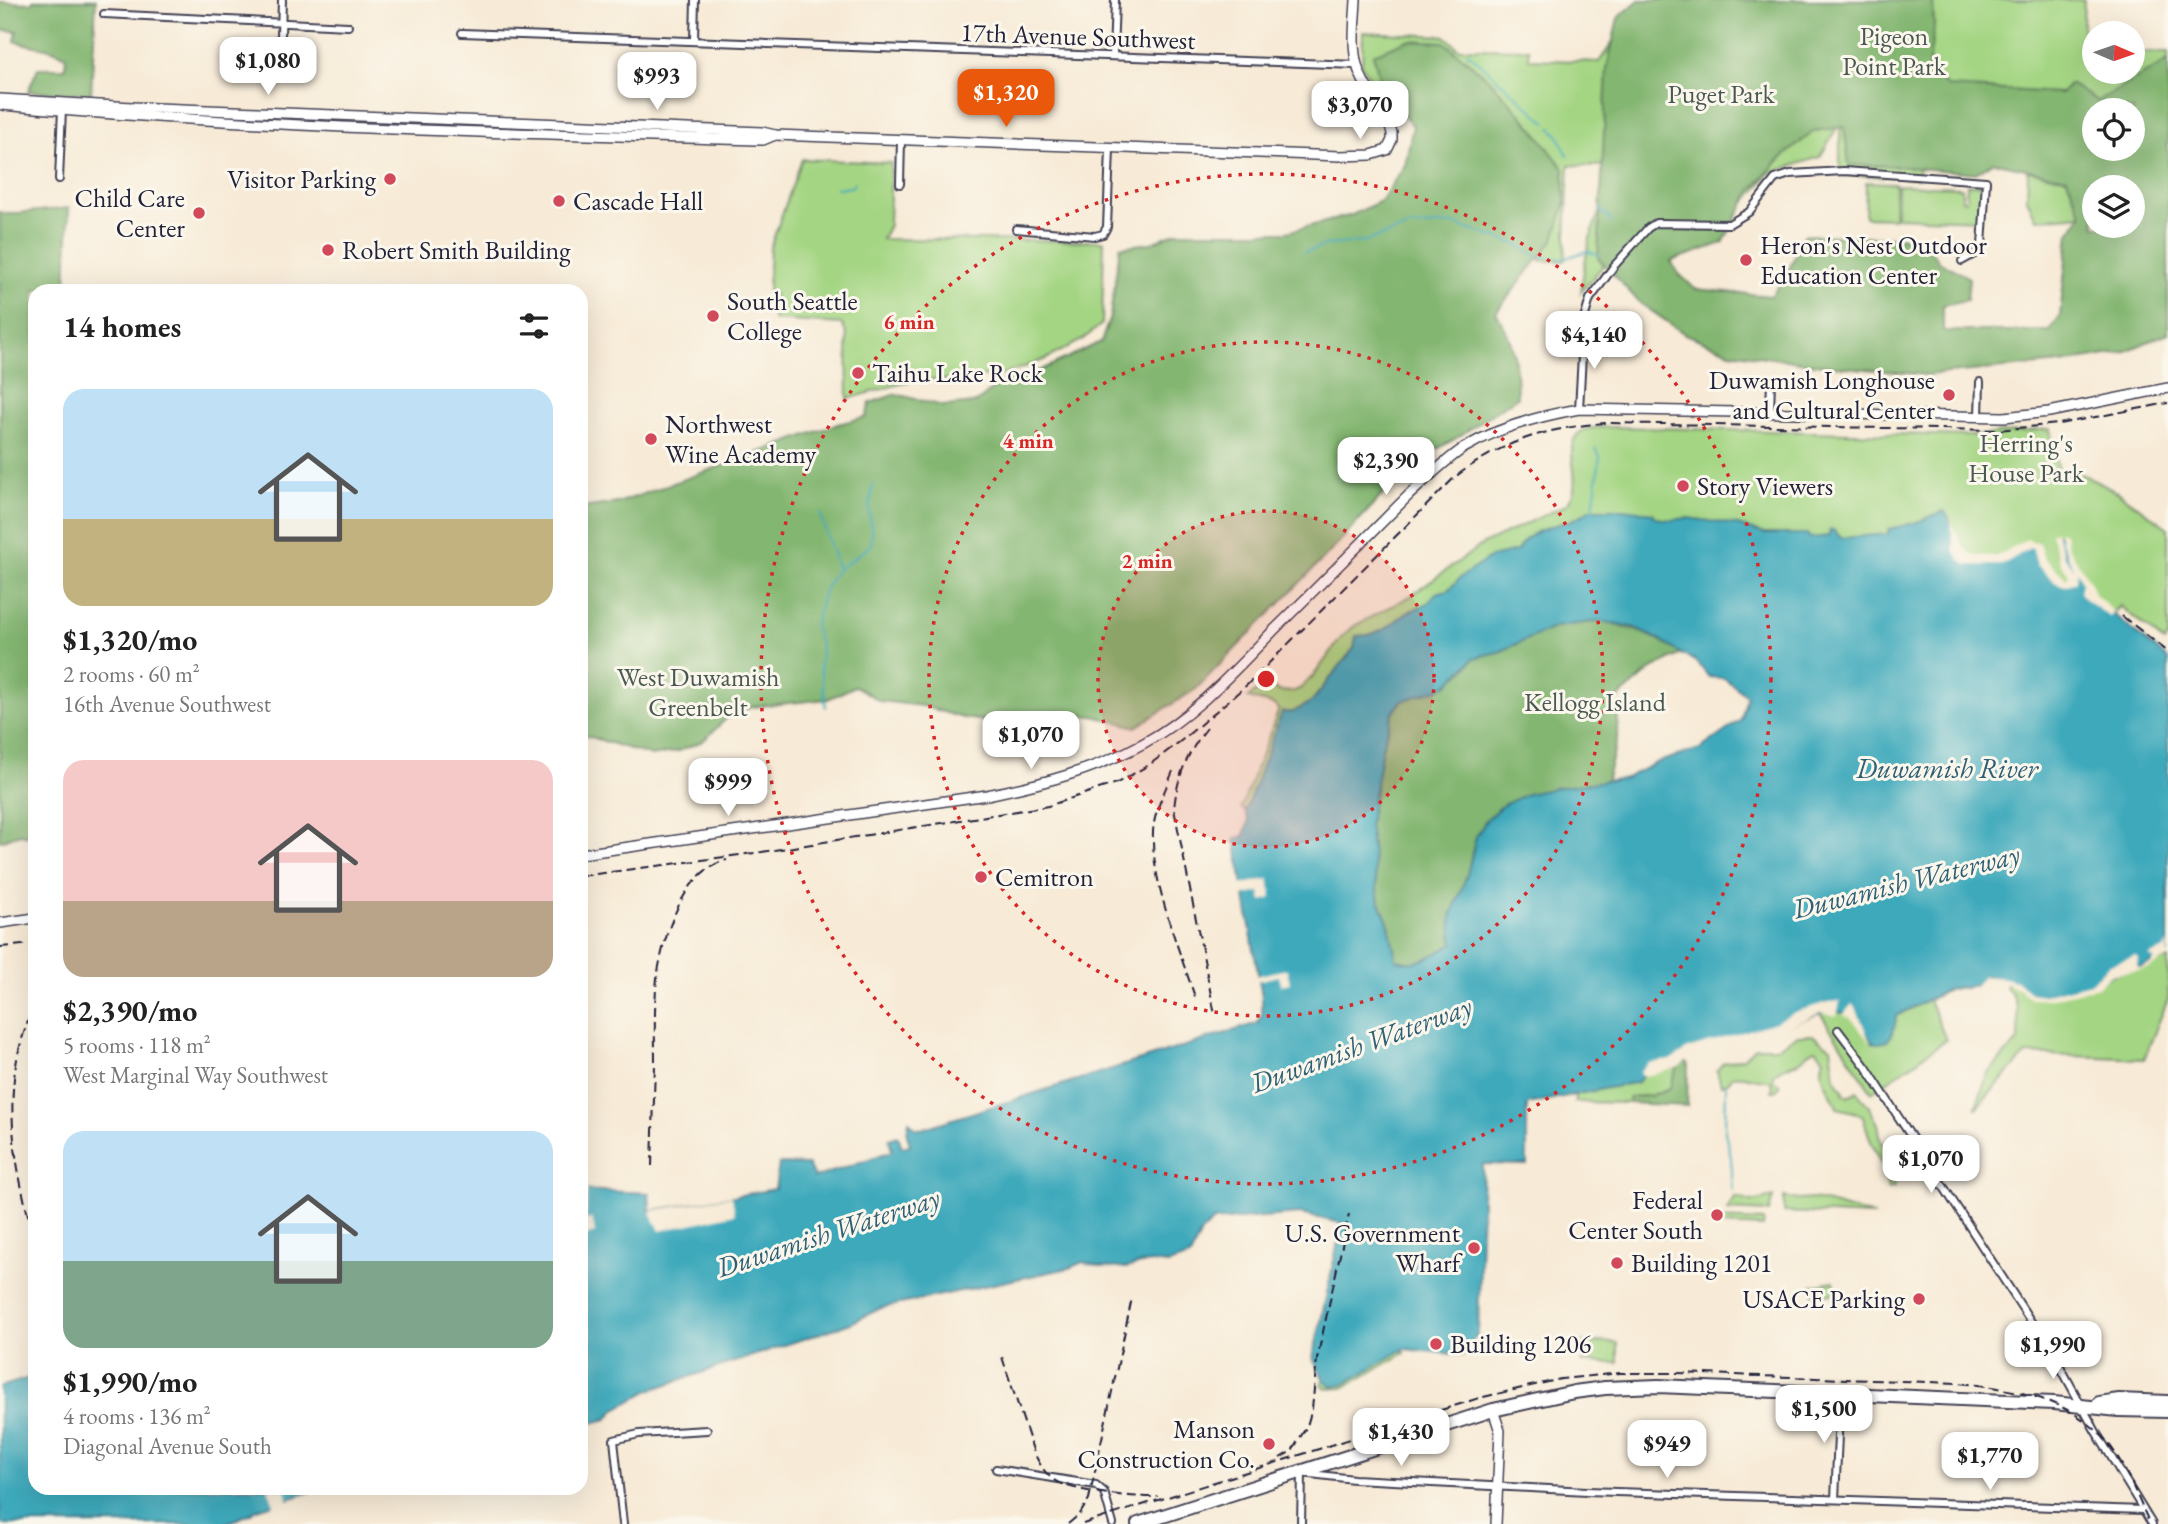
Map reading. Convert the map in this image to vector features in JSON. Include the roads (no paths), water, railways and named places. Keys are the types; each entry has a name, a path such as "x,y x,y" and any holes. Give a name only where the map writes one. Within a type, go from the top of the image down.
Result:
{"highway":[{"path":"1138,1524 1493,1410 1574,1392 1633,1387 1840,1393 2168,1411"},
{"path":"2081,1405 2119,1400 2168,1402"}],"main road":[{"path":"0,105 734,130 775,135 1110,149 1359,156 1387,150 1392,140 1390,125 1357,65 1356,0"},
{"path":"0,99 63,107"},
{"path":"588,854 988,795 1046,782 1120,756 1171,727 1207,698 1409,495 1464,449 1530,419 1579,409 1979,417 2037,414 2168,388"},
{"path":"0,923 28,919"},
{"path":"1493,1410 1500,1431 1496,1524"}],"street":[{"path":"280,70 282,0"},
{"path":"694,39 695,0"},
{"path":"1113,56 1115,0"},
{"path":"103,14 348,26"},
{"name":"17th Avenue Southwest","path":"462,33 694,39 1357,65"},
{"path":"60,179 63,107"},
{"path":"900,184 901,139"},
{"path":"1016,229 1095,236 1103,234 1107,227 1110,149"},
{"path":"1579,409 1586,310 1590,299 1614,266 1652,225 1661,221 1729,224 1749,212 1775,179 1790,174 1844,171 1986,181 1980,251 1962,261"},
{"path":"1770,413 1771,380"},
{"path":"1979,417 1980,382"},
{"path":"1838,1030 2065,1375 2095,1432 2152,1524"},
{"path":"1835,1499 1840,1393"},
{"path":"623,1524 614,1440 639,1434 707,1430"},
{"path":"996,1469 1096,1485 1104,1492 1113,1524"},
{"path":"1301,1524 1302,1473 1354,1479 1498,1486 2143,1510"}],"water":[{"name":"Duwamish River","path":"1590,509 1623,509 1653,513 1656,518 1688,518 1738,525 1764,534 1807,534 1810,538 1829,536 1830,530 1834,530 1841,538 1888,534 1889,529 1944,511 1965,554 1983,559 2016,550 2033,542 2041,559 2063,579 2072,577 2055,534 2063,536 2064,543 2092,597 2168,659 2168,954 2148,965 2111,975 2098,985 2040,996 2022,991 2010,981 1986,976 1976,985 1949,989 1896,1016 1893,1032 1884,1042 1872,1042 1853,1015 1839,1012 1820,1013 1644,1074 1638,1082 1527,1104 1527,1165 1483,1164 1478,1333 1463,1355 1404,1349 1344,1384 1332,1387 1324,1380 1313,1358 1342,1223 1300,1214 1213,1221 1201,1233 1190,1257 1168,1264 1150,1262 1126,1268 1103,1267 1083,1262 1069,1268 881,1308 851,1323 650,1390 616,1409 607,1419 588,1424 588,1190 649,1193 650,1211 775,1189 779,1164 808,1165 814,1178 892,1151 889,1139 898,1136 902,1147 910,1145 907,1134 909,1121 915,1128 921,1129 1258,1023 1262,1014 1262,997 1235,838 1243,837 1249,821 1245,812 1282,712 1293,712 1312,701 1354,648 1356,636 1385,629 1406,613 1428,603 1436,593 1448,590 1461,577 1491,557 1517,551 1531,535 1572,520","holes":["1598,621 1633,627 1696,661 1709,677 1724,678 1747,696 1741,720 1700,749 1658,762 1626,778 1527,794 1503,805 1487,819 1476,837 1467,875 1451,917 1453,944 1418,961 1403,962 1396,959 1389,925 1378,897 1369,824 1382,748 1393,712 1402,701 1446,686 1474,658 1501,651 1555,627"]},
{"path":"28,1378 28,1495 301,1495 255,1510 224,1524 0,1524 0,1387"}],"waterway":[{"path":"1467,52 1547,123"},
{"path":"1551,128 1558,135 1568,156"},
{"path":"836,188 852,187 854,182"},
{"path":"1600,209 1612,222"},
{"path":"1305,252 1327,245 1363,242 1409,227 1453,224 1518,245 1535,255 1563,259 1587,251 1598,255"},
{"path":"1593,509 1600,457 1596,448"},
{"path":"826,707 820,667 821,647 814,626 825,588 836,571 870,546 872,536 869,509 873,484"},
{"path":"820,513 838,569"},
{"path":"1726,1084 1725,1132 1731,1158 1733,1191"}],"railway":[{"path":"588,875 762,852 1048,806 1117,783 1149,765 1248,684 1455,477 1490,454 1526,438 1563,428 1605,423 1998,430 2059,424 2168,403"},
{"path":"2122,616 2168,652"},
{"path":"1207,728 1184,766 1174,809 1215,1015"},
{"path":"1173,771 1155,816 1154,852 1168,917 1196,1000"},
{"path":"652,1166 655,999 664,944 677,908 698,877 727,860"},
{"path":"0,947 28,945"},
{"path":"28,1023 17,1060 12,1116 14,1144 28,1214"},
{"path":"1280,1458 1292,1451 1307,1426 1312,1409 1317,1359 1349,1214"},
{"path":"1068,1524 1080,1514 1089,1499 1132,1298"},
{"path":"1002,1357 1034,1453 1054,1480 1088,1491 1158,1497"},
{"path":"1083,1524 1479,1398 1561,1379 1620,1373 1957,1383 2025,1394 2067,1410 2103,1437 2122,1464 2150,1524"}],"place":[{"name":"Visitor Parking","path":"390,179"},
{"name":"Cascade Hall","path":"559,201"},
{"name":"Child Care Center","path":"199,213"},
{"name":"Robert Smith Building","path":"328,250"},
{"name":"Heron's Nest Outdoor Education Center","path":"1746,260"},
{"name":"South Seattle College","path":"713,316"},
{"name":"Taihu Lake Rock","path":"858,373"},
{"name":"Duwamish Longhouse and Cultural Center","path":"1949,395"},
{"name":"Northwest Wine Academy","path":"651,439"},
{"name":"Story Viewers","path":"1683,486"},
{"name":"Cemitron","path":"981,877"},
{"name":"Federal Center South","path":"1717,1215"},
{"name":"U.S. Government Wharf","path":"1474,1248"},
{"name":"Building 1201","path":"1617,1263"},
{"name":"USACE Parking","path":"1919,1299"},
{"name":"Building 1206","path":"1436,1344"},
{"name":"Manson Construction Co.","path":"1269,1444"}],"park label":[{"name":"Pigeon Point Park","path":"1894,51"},
{"name":"Puget Park","path":"1721,94"},
{"name":"Herring's House Park","path":"2026,458"},
{"name":"West Duwamish Greenbelt","path":"698,692"},
{"name":"Kellogg Island","path":"1595,702"}],"water label":[{"name":"Duwamish Waterway","path":"1906,881"},
{"name":"Duwamish Waterway","path":"1361,1044"},
{"name":"Duwamish Waterway","path":"828,1232"}]}
